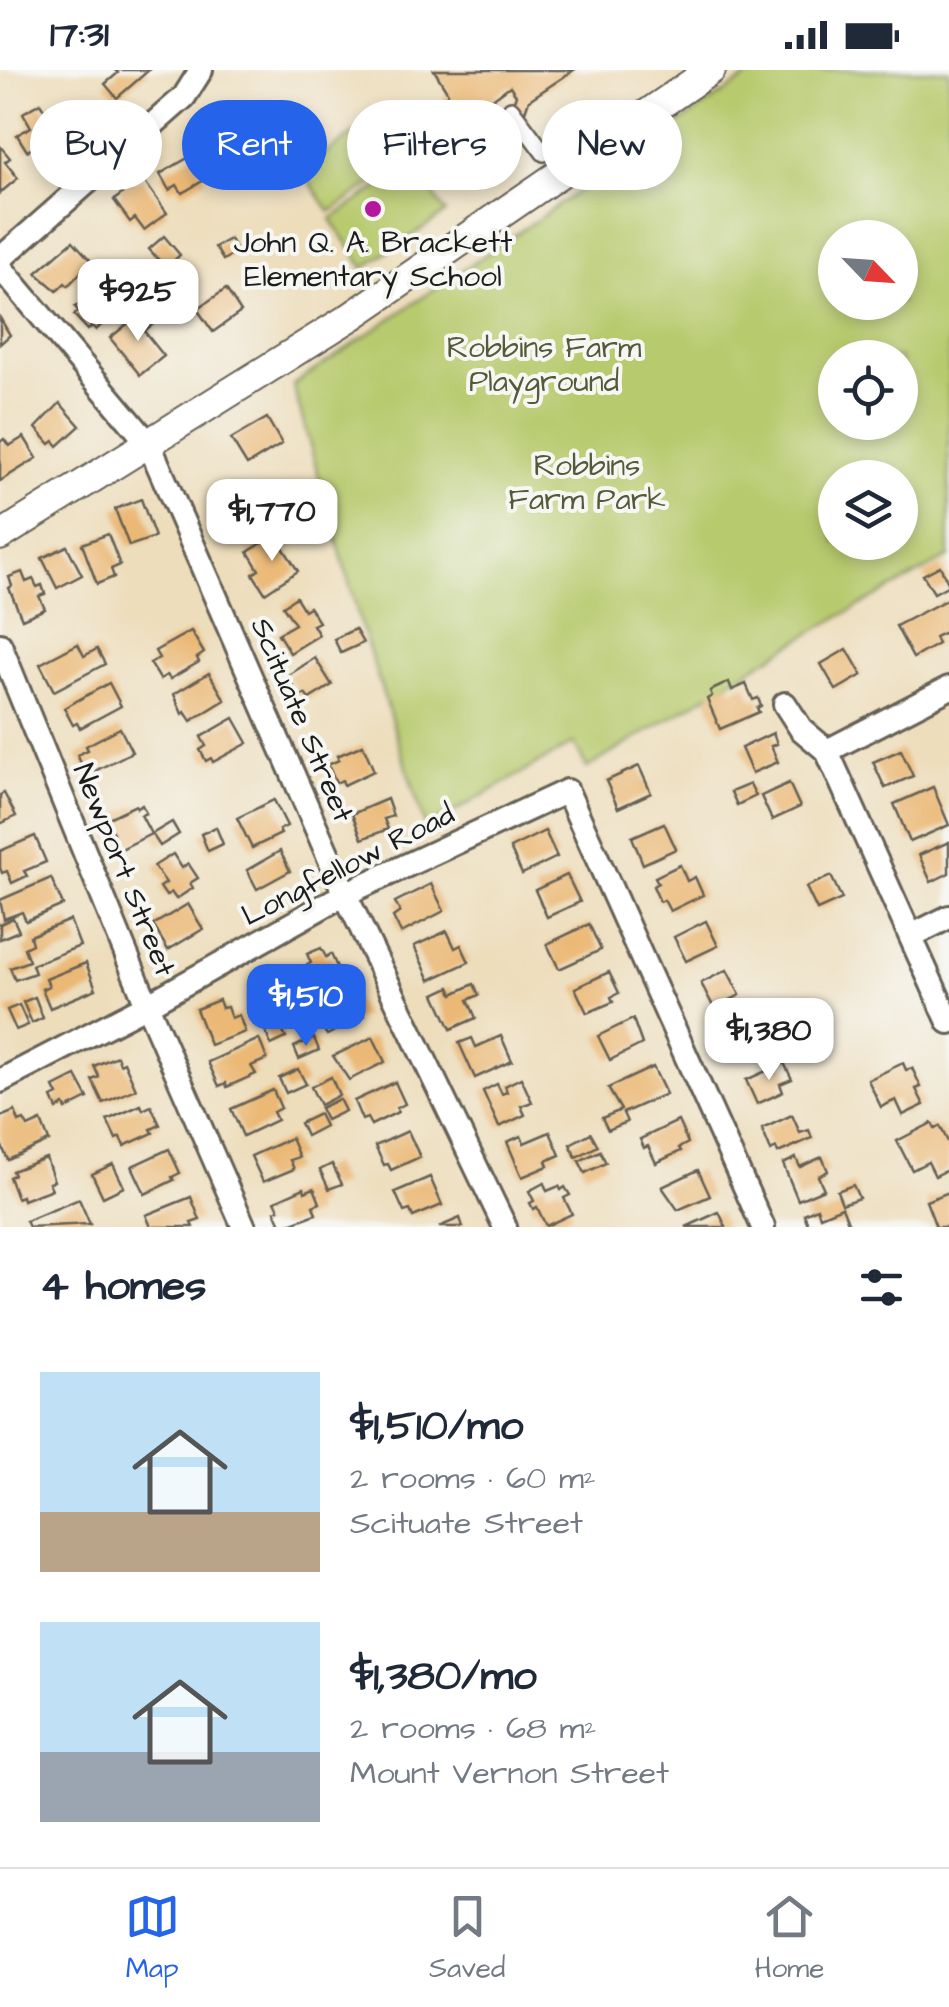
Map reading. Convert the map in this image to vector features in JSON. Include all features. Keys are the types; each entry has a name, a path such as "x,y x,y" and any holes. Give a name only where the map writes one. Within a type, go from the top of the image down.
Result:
{"street":[{"path":"0,259 184,97 201,70"},
{"path":"0,536 352,316 711,70"},
{"path":"522,125 542,150"},
{"name":"Scituate Street","path":"0,267 150,444 345,894 505,1227"},
{"name":"Newport Street","path":"0,645 147,1005 244,1227"},
{"path":"826,751 949,688"},
{"path":"785,704 801,729 826,751 949,1022"},
{"name":"Longfellow Road","path":"0,1081 147,1005 345,894 567,792 763,1227"},
{"path":"911,936 949,917"}],"green space":[{"name":"Robbins Farm Park","path":"758,70 949,70 949,557 817,629 587,768 574,743 426,828 361,625 293,385 581,190 682,190 682,121"},
{"path":"347,138 347,190 363,190 330,212 315,190 327,190 327,152"},
{"path":"374,190 431,190 446,213 364,268 331,219"}],"building":[{"path":"115,70 149,70 117,98 105,84 118,73"},
{"path":"434,70 574,70 529,100 525,112 522,100 514,100 516,95 510,86 491,100 443,100 448,93"},
{"path":"30,128 30,149 27,151 17,135"},
{"path":"0,146 10,158 5,162 18,178 0,193"},
{"path":"182,161 182,190 187,190 182,193 177,185 169,190 162,173"},
{"path":"119,190 151,190 167,213 144,230 135,218 130,222 114,200 122,194"},
{"path":"164,236 180,255 166,268 149,249"},
{"path":"230,239 237,252 223,260 215,247"},
{"path":"73,241 91,261 68,286 65,283 57,291 36,273"},
{"path":"106,279 127,301 96,330 92,326 88,330 74,315 79,311 75,307"},
{"path":"226,289 241,312 213,332 197,309"},
{"path":"142,312 152,325 144,331 164,356 140,375 110,338"},
{"path":"0,318 10,335 0,344"},
{"path":"60,403 80,426 58,446 54,441 50,444 36,428"},
{"path":"267,418 282,444 247,465 231,439"},
{"path":"24,437 37,458 0,481 0,442 4,439 9,446"},
{"path":"269,492 281,513 244,534 232,512"},
{"path":"141,499 155,537 129,546 115,509"},
{"path":"108,534 120,565 111,569 114,577 97,584 82,544"},
{"path":"275,535 298,571 265,593 253,574 259,570 248,552"},
{"path":"67,546 82,575 57,588 42,558"},
{"path":"940,566 949,585 934,593 923,575"},
{"path":"22,572 26,582 33,579 37,587 42,585 45,594 39,596 45,609 22,619 9,588 9,577"},
{"path":"296,597 319,622 313,625 319,635 290,653 278,634 295,624 283,606"},
{"path":"946,600 949,630 935,637 938,644 913,658 896,626"},
{"path":"355,629 363,643 341,653 334,639"},
{"path":"191,631 204,653 197,658 199,662 170,679 167,675 160,679 150,663 159,658 155,651"},
{"path":"78,644 84,656 97,649 105,664 54,691 40,664"},
{"path":"847,649 862,675 836,690 821,664"},
{"path":"315,658 332,685 309,699 305,694 300,697 287,676"},
{"path":"209,673 225,700 191,721 185,712 182,714 174,694"},
{"path":"729,682 732,690 746,684 753,700 758,698 761,706 757,708 759,712 720,729 707,699 712,696 710,691"},
{"path":"109,683 121,706 80,728 77,723 73,725 64,708"},
{"path":"234,718 248,743 213,762 211,758 206,761 200,750 206,746 201,737"},
{"path":"120,728 132,752 87,775 77,755"},
{"path":"773,733 777,744 771,746 778,762 752,773 741,748"},
{"path":"363,745 374,771 344,785 342,780 336,783 328,765 339,760 337,756"},
{"path":"901,750 913,776 885,788 873,762"},
{"path":"639,766 651,793 618,808 606,781"},
{"path":"789,783 800,807 772,820 761,796"},
{"path":"750,784 756,796 737,805 731,792"},
{"path":"933,787 949,825 910,842 894,804"},
{"path":"4,793 16,816 0,824 0,795"},
{"path":"387,799 393,816 384,819 388,829 362,839 352,814"},
{"path":"274,800 287,826 279,830 281,834 252,848 237,818"},
{"path":"142,805 146,813 141,815 151,834 117,851 106,819"},
{"path":"172,822 179,834 160,846 152,834"},
{"path":"664,823 676,849 643,864 632,837"},
{"path":"216,827 223,844 208,851 201,834"},
{"path":"545,831 557,857 522,874 510,848"},
{"path":"35,836 46,862 24,871 27,876 12,883 7,871 2,873 0,868 0,851"},
{"path":"949,842 949,873 931,882 919,855"},
{"path":"280,851 290,871 257,889 247,870"},
{"path":"173,854 182,868 188,863 198,878 190,883 193,888 176,899 171,892 166,896 160,887 166,883 154,866"},
{"path":"680,865 687,881 695,877 703,895 670,911 664,900 660,902 653,886 658,883 655,877"},
{"path":"567,875 580,902 547,917 535,890"},
{"path":"831,876 842,899 817,910 806,887"},
{"path":"51,878 63,905 26,921 22,912 4,919 0,900"},
{"path":"431,884 444,911 401,933 393,917 400,912 395,902"},
{"path":"188,904 203,929 168,950 153,925"},
{"path":"13,918 19,931 0,939 0,924"},
{"path":"70,920 80,946 32,965 35,973 15,980 10,968 29,961 24,948 32,944 30,936"},
{"path":"706,921 718,946 686,961 674,937"},
{"path":"589,924 601,950 559,969 547,944"},
{"path":"447,931 455,948 461,945 469,962 430,980 414,946"},
{"path":"321,948 326,957 331,954 342,978 306,995 298,977 302,976 299,969 311,963 307,954"},
{"path":"86,963 96,989 50,1008 42,989 49,986 46,979"},
{"path":"727,970 740,995 714,1008 701,983"},
{"path":"609,972 619,993 611,997 613,1002 587,1013 575,988"},
{"path":"275,974 286,993 274,999 263,980"},
{"path":"474,984 479,995 468,1000 476,1018 451,1029 435,994 450,987 453,994"},
{"path":"351,991 364,1016 327,1035 311,1011"},
{"path":"35,997 43,1018 32,1023 23,1002"},
{"path":"219,1000 231,1018 239,1015 245,1032 210,1045 196,1009"},
{"path":"19,1005 28,1025 16,1030 7,1010"},
{"path":"760,1011 773,1036 730,1057 717,1032"},
{"path":"633,1019 642,1044 610,1060 598,1036"},
{"path":"278,1022 286,1038 271,1045 264,1028"},
{"path":"501,1036 512,1061 475,1078 459,1043 472,1038 476,1047"},
{"path":"373,1037 385,1062 349,1080 333,1056"},
{"path":"314,1038 319,1050 299,1059 294,1047"},
{"path":"259,1039 267,1059 251,1066 256,1074 227,1087 226,1083 219,1086 208,1062"},
{"path":"117,1056 120,1064 124,1062 136,1089 103,1103 92,1080 99,1077 94,1066"},
{"path":"784,1063 792,1079 780,1084 783,1092 757,1104 746,1080"},
{"path":"903,1063 906,1070 912,1068 924,1105 903,1115 896,1100 881,1107 868,1080"},
{"path":"653,1067 666,1094 623,1113 627,1122 608,1130 602,1118 621,1110 608,1088"},
{"path":"298,1069 306,1084 286,1093 279,1078"},
{"path":"76,1076 88,1098 66,1109 64,1105 57,1109 52,1098 58,1095 54,1087"},
{"path":"331,1077 339,1095 320,1105 311,1087"},
{"path":"521,1078 532,1102 521,1106 525,1115 499,1127 483,1091 497,1084 502,1094 507,1092 505,1086"},
{"path":"395,1082 405,1104 397,1108 398,1112 371,1125 367,1118 362,1120 354,1101"},
{"path":"273,1090 281,1108 273,1112 277,1120 243,1136 231,1109"},
{"path":"339,1099 345,1111 326,1120 320,1108"},
{"path":"141,1105 143,1110 151,1106 160,1125 151,1129 153,1133 124,1146 107,1120"},
{"path":"15,1111 19,1122 24,1120 28,1127 41,1121 49,1141 8,1160 0,1142 0,1117"},
{"path":"319,1114 325,1126 306,1136 300,1123"},
{"path":"792,1115 800,1133 809,1130 812,1138 778,1153 776,1148 771,1151 762,1129"},
{"path":"678,1121 688,1143 679,1148 681,1151 656,1163 640,1139"},
{"path":"932,1123 935,1129 940,1126 949,1144 949,1169 935,1176 928,1162 912,1170 897,1141"},
{"path":"408,1131 420,1157 391,1170 388,1164 384,1165 375,1146"},
{"path":"550,1132 560,1155 546,1161 548,1166 522,1177 507,1142 521,1136 524,1143"},
{"path":"591,1133 598,1146 576,1157 570,1144"},
{"path":"291,1138 299,1157 290,1160 294,1169 263,1182 251,1156"},
{"path":"169,1149 180,1173 145,1194 132,1166"},
{"path":"600,1151 606,1163 585,1173 579,1161"},
{"path":"822,1157 828,1171 818,1176 824,1189 798,1200 783,1164 796,1158 800,1167"},
{"path":"46,1158 54,1181 49,1183 52,1189 23,1200 22,1196 17,1198 9,1177 14,1175 12,1171"},
{"path":"113,1164 124,1187 103,1197 92,1174"},
{"path":"332,1164 342,1184 329,1189 320,1170"},
{"path":"698,1170 710,1196 678,1210 662,1187"},
{"path":"430,1177 442,1205 413,1217 410,1210 404,1212 395,1192"},
{"path":"544,1183 547,1191 565,1187 570,1195 564,1198 572,1214 546,1226 537,1207 533,1209 530,1203 534,1201 529,1191"},
{"path":"853,1185 859,1198 842,1204 837,1191"},
{"path":"304,1188 305,1192 314,1188 320,1203 313,1206 316,1214 282,1227 275,1201"},
{"path":"949,1192 949,1227 936,1227 926,1201"},
{"path":"191,1197 200,1220 191,1223 193,1227 151,1227 146,1215"},
{"path":"79,1199 90,1224 29,1227 26,1221"},
{"path":"842,1207 848,1222 840,1227 809,1227 804,1214 817,1208 820,1216"},
{"path":"719,1212 726,1227 686,1227"},
{"path":"460,1218 463,1227 439,1227"}],"place":[{"name":"John Q. A. Brackett Elementary School","path":"373,209"}],"park label":[{"name":"Robbins Farm Playground","path":"544,365"}]}
